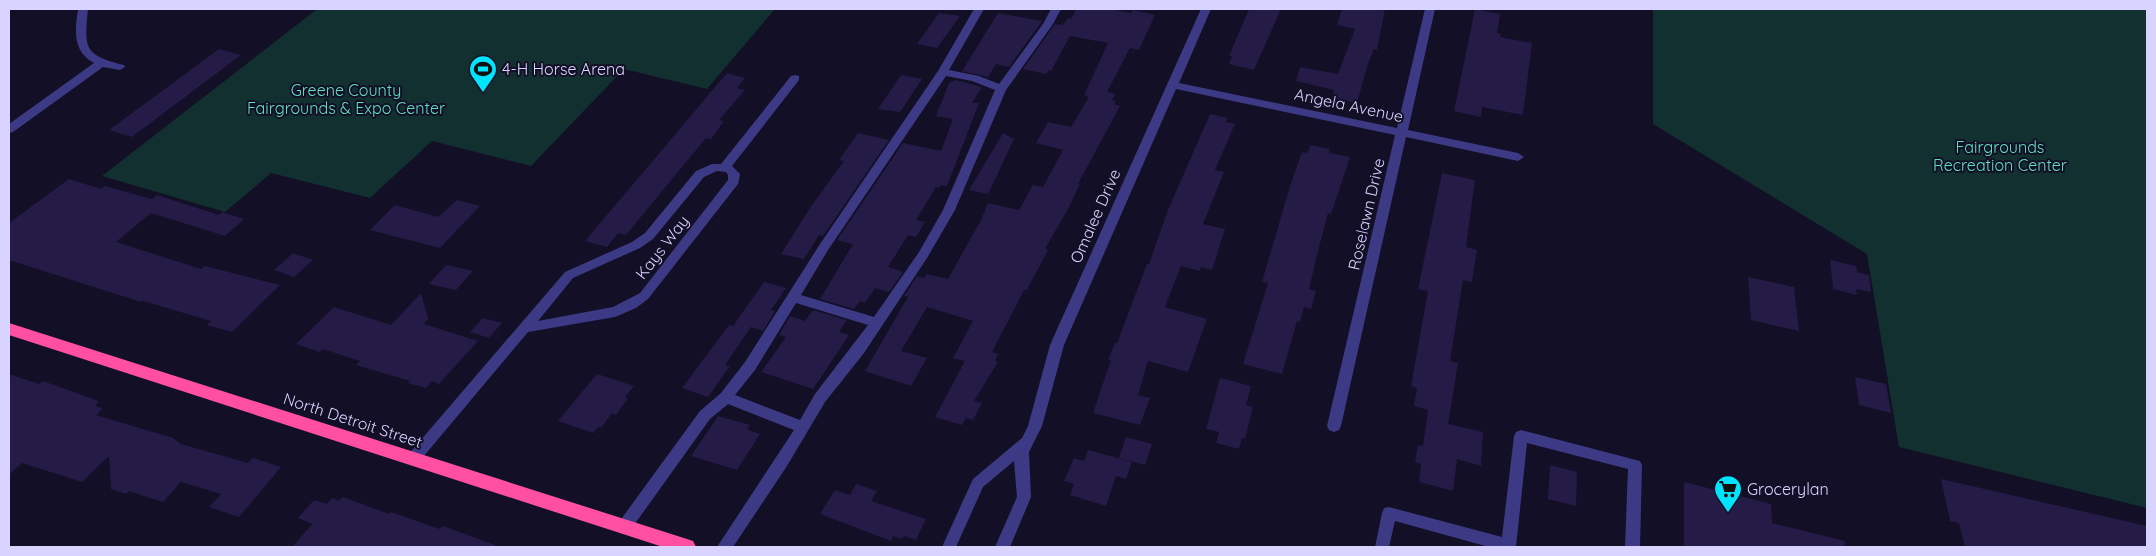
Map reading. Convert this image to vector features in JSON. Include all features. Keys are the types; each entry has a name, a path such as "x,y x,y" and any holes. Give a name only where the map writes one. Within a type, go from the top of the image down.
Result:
{"highway":[{"name":"North Detroit Street","path":"9,329 687,547"}],"street":[{"path":"83,9 82,48 94,61 120,67"},
{"path":"624,527 705,415 726,397 750,366 793,297 943,72 979,9"},
{"path":"725,547 820,398 877,324 923,255 949,210 1000,89 1048,24 1056,9"},
{"name":"Omalee Drive","path":"1003,547 1024,497 1021,464 1026,441 1034,426 1057,345 1206,9"},
{"name":"Roselawn Drive","path":"1334,426 1430,9"},
{"path":"9,129 101,63"},
{"path":"943,72 975,78 1000,89"},
{"path":"725,167 795,78"},
{"name":"Angela Avenue","path":"1172,86 1518,157"},
{"name":"Kays Way","path":"413,459 524,328 569,275 636,245 649,236 700,174 708,169 725,167 734,174 734,180 644,296 631,305 614,312 524,328"},
{"path":"793,297 877,324"},
{"path":"726,397 802,427"},
{"path":"1382,547 1389,513 1489,544 1509,546 1520,436 1636,465 1633,547"},
{"name":"Omalee Drive","path":"949,547 978,483 1026,441"}],"green space":[{"name":"Greene County Fairgrounds & Expo Center","path":"317,9 775,9 707,89 624,69 531,166 432,141 370,198 271,173 225,212 102,176"},
{"name":"Fairgrounds Recreation Center","path":"1653,9 2147,9 2147,508 1899,447 1867,254 1653,124"}],"building":[{"path":"1076,9 1110,9 1131,13 1133,10 1155,15 1139,50 1130,48 1107,92 1115,94 1112,100 1116,101 1114,104 1120,106 1078,184 1080,184 1068,209 1045,249 1048,250 1027,290 1024,290 992,352 998,354 995,361 998,362 974,401 982,403 973,420 966,418 962,425 935,417 965,361 953,358 973,321 927,307 901,351 927,358 911,386 865,371 908,297 904,296 917,276 924,278 926,274 948,279 981,220 988,203 1019,210 1033,185 1043,187 1063,150 1036,143 1048,122 1071,127 1089,97 1084,95 1108,43 1070,36 1051,71 1048,70 1046,74 1023,69 1055,24 1063,25 1068,18 1071,19"},
{"path":"1249,9 1281,9 1254,70 1229,64 1232,56 1229,56"},
{"path":"1342,9 1385,9 1377,50 1374,49 1368,64 1357,103 1332,98 1334,90 1296,81 1300,67 1338,74 1355,29 1337,25"},
{"path":"1475,9 1500,14 1497,33 1501,34 1500,37 1532,43 1523,115 1482,107 1481,117 1454,111"},
{"path":"939,13 960,16 937,48 917,44"},
{"path":"998,13 1042,21 1009,67 996,64 988,77 962,71"},
{"path":"219,49 241,55 132,137 109,130"},
{"path":"727,73 745,78 737,88 745,90 719,120 724,121 711,139 706,138 626,235 618,233 607,247 585,241"},
{"path":"901,75 922,79 900,112 878,109"},
{"path":"956,80 982,87 972,103 979,103 947,186 941,185 939,188 936,187 916,220 925,222 916,237 908,235 888,267 903,272 889,292 875,288 865,303 860,301 854,309 820,299 853,244 837,240 903,143 941,151 953,119 936,116 949,83"},
{"path":"1210,114 1228,118 1226,122 1235,124 1215,170 1224,172 1203,224 1225,229 1212,270 1201,267 1200,271 1181,266 1165,307 1207,319 1188,372 1148,361 1138,395 1150,398 1140,425 1093,413 1111,360 1108,360 1115,343 1117,343 1147,264 1149,264 1168,210"},
{"path":"858,133 889,140 823,236 819,235 804,259 781,254 812,205 844,161 839,160"},
{"path":"1003,133 1014,139 988,194 969,190"},
{"path":"1310,145 1330,149 1329,153 1350,157 1331,214 1328,213 1319,247 1309,289 1316,291 1311,309 1304,307 1300,322 1297,321 1282,374 1243,364 1268,283 1262,282 1290,186 1302,152 1308,153"},
{"path":"1442,173 1475,180 1466,247 1477,250 1472,282 1463,280 1450,361 1458,363 1448,424 1483,432 1481,466 1457,459 1453,491 1419,482 1421,464 1415,462 1418,445 1423,446 1428,410 1414,406 1417,388 1411,386 1428,291 1418,289"},
{"path":"69,179 101,189 105,186 152,199 157,195 219,215 222,212 244,219 225,236 151,213 116,242 201,269 205,266 280,285 232,332 207,325 211,321 141,302 9,260 9,223"},
{"path":"457,200 480,206 440,248 370,230 395,205 438,217"},
{"path":"293,253 313,260 294,277 274,270"},
{"path":"1830,260 1856,266 1857,272 1869,275 1871,292 1856,289 1857,295 1833,289"},
{"path":"446,265 473,271 456,290 429,284"},
{"path":"1748,277 1794,287 1799,331 1751,320"},
{"path":"764,282 786,288 771,310 775,311 763,331 751,327 725,365 730,366 708,397 682,388 729,325 733,326"},
{"path":"421,293 428,319 424,324 478,341 439,384 432,381 426,388 408,383 410,381 356,365 360,361 323,349 320,352 296,344 334,307 391,325"},
{"path":"813,310 847,320 839,332 849,335 813,389 761,372 786,337 779,335 790,316 805,321"},
{"path":"483,318 502,323 489,338 470,332"},
{"path":"9,374 39,384 43,381 99,401 95,406 103,408 96,415 173,438 181,444 248,463 253,458 281,467 239,517 209,507 221,494 181,482 163,502 129,491 126,494 111,489 109,456 82,482 22,463 9,475"},
{"path":"597,374 634,386 625,397 628,398 616,415 612,413 601,428 598,427 593,433 558,421"},
{"path":"1855,377 1886,384 1891,413 1859,405"},
{"path":"1220,378 1251,386 1246,405 1253,407 1245,439 1242,438 1239,449 1216,443 1219,432 1206,429"},
{"path":"718,416 750,425 747,429 760,434 737,470 691,456"},
{"path":"1126,437 1152,444 1145,465 1119,458"},
{"path":"1088,450 1132,462 1126,479 1116,476 1106,506 1070,495 1074,484 1064,481 1074,458 1084,461"},
{"path":"1550,465 1577,472 1576,506 1548,499"},
{"path":"1941,479 2147,526 2147,547 1965,547 1959,523 1950,521"},
{"name":"Grocerylan","path":"1684,482 1771,504 1772,523 1845,541 1844,547 1684,547"},
{"path":"856,484 877,491 871,501 926,519 916,540 904,536 902,539 893,536 891,541 820,514 835,490 850,495"},
{"path":"343,497 389,514 391,512 440,529 443,526 495,545 495,547 292,547 312,524 298,518 314,500 327,504 332,498 339,501"}],"place":[{"name":"4-H Horse Arena","path":"483,93"},
{"name":"Grocerylan","path":"1728,513"}]}
